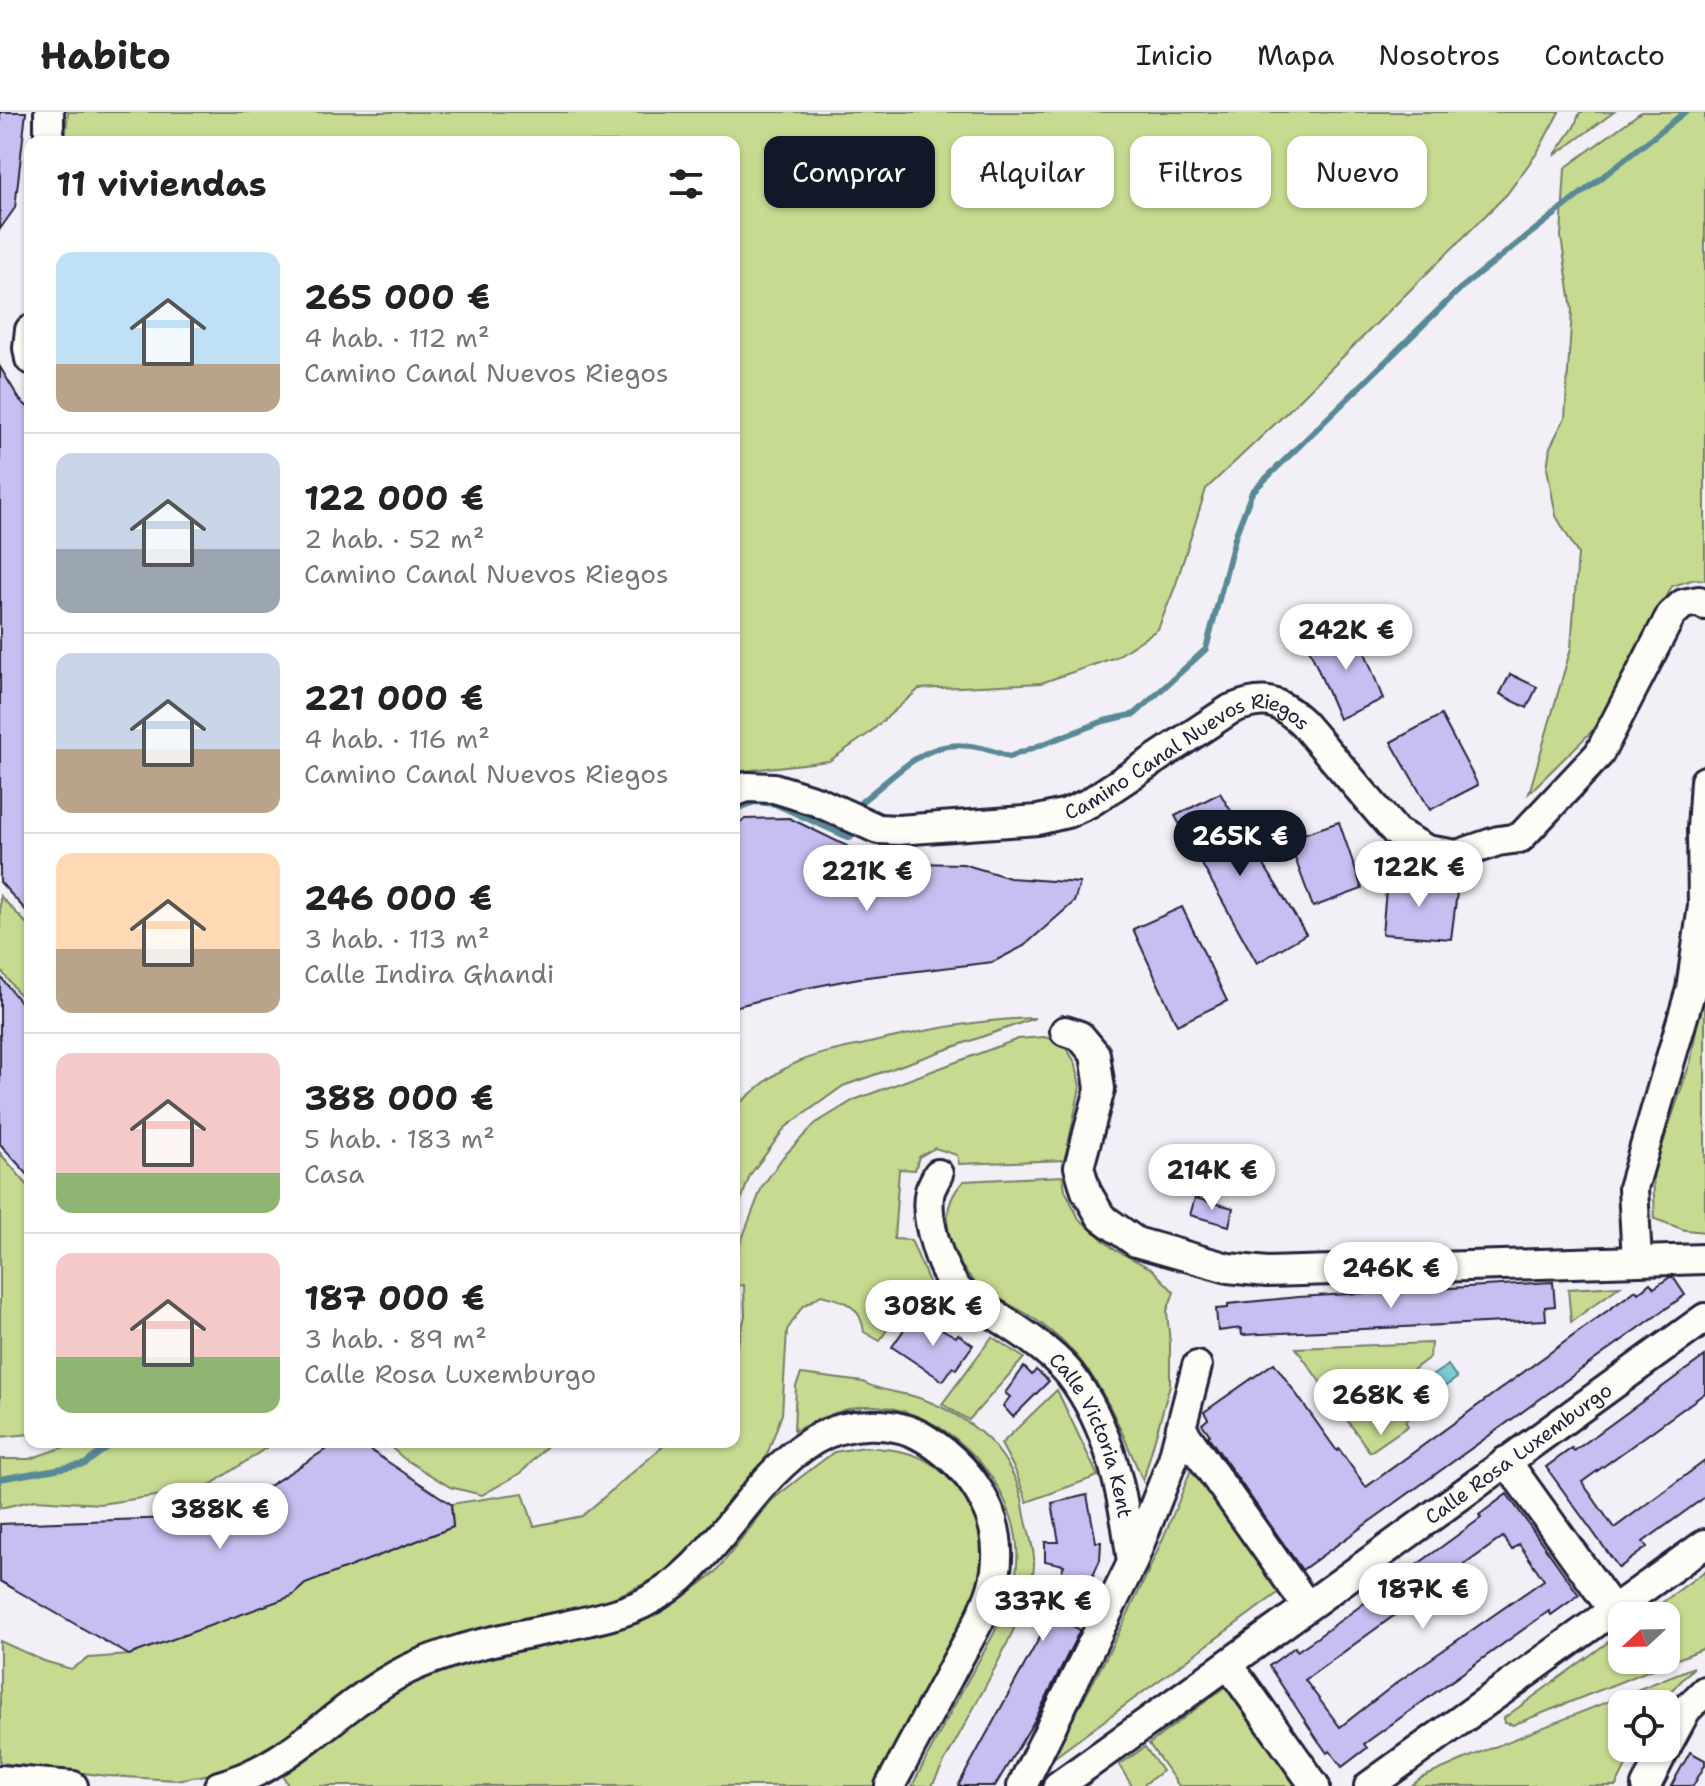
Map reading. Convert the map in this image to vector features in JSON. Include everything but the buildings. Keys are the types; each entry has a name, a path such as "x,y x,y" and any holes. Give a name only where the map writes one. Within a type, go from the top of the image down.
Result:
{"street":[{"path":"49,112 49,136"},
{"name":"Camino Canal Nuevos Riegos","path":"740,790 774,788 816,801 878,829 1038,820 1067,813 1089,803 1231,709 1250,702 1269,701 1287,709 1303,723 1396,832 1427,850 1457,855 1498,841 1520,838 1599,754 1671,615 1683,604 1699,601 1705,605"},
{"path":"1637,1261 1633,1188 1691,989 1703,906 1705,781"},
{"path":"1065,1031 1080,1036 1095,1054 1097,1065 1100,1089 1079,1167 1086,1191 1101,1217 1136,1242 1228,1268 1267,1272 1705,1259"},
{"name":"Calle Victoria Kent","path":"938,1174 929,1192 930,1221 937,1252 959,1292 1022,1332 1068,1372 1093,1413 1112,1458 1126,1512 1132,1563"},
{"name":"Calle Rosa Luxemburgo","path":"1058,1786 1705,1318"},
{"path":"1022,1786 1132,1563 1173,1459 1197,1366"},
{"path":"219,1786 242,1780 281,1759 373,1691 414,1666 463,1648 607,1617 641,1604 673,1586 696,1565 783,1461 817,1438 847,1427 885,1425 922,1436 954,1457 978,1486 993,1520 998,1554 992,1589 979,1619 890,1786"},
{"path":"1181,1428 1307,1606"},
{"path":"1506,1461 1608,1603"},
{"path":"1624,1602 1705,1544"},
{"path":"1369,1786 1608,1614"},
{"path":"1229,1665 1315,1786"},
{"path":"1680,1721 1686,1710 1705,1691"},
{"path":"1646,1786 1659,1762"},
{"path":"0,1780 73,1786"}],"green space":[{"path":"68,112 1559,112 1537,153 1507,194 1206,489 1175,587 1158,629 1116,657 1041,683 919,689 868,734 829,761 740,771 740,136 66,136"},
{"path":"1580,112 1614,112 1554,156 1574,127"},
{"path":"1641,112 1705,112 1705,580 1695,579 1672,586 1595,728 1529,793 1571,648 1578,554 1556,516 1547,468 1550,447 1565,418 1572,310 1561,237 1565,168"},
{"path":"0,896 24,921 24,1001 0,969"},
{"path":"1705,977 1705,1232 1685,1230 1655,1219 1653,1173 1691,1060"},
{"path":"1035,1018 843,1086 786,1127 750,1175 740,1204 740,1103 774,1076 816,1056 886,1039 971,1023"},
{"path":"1044,1037 1063,1042 1076,1064 1080,1087 1065,1160 959,1164 957,1155 935,1148 919,1157 915,1170 899,1169 894,1239 911,1240 934,1294 886,1331 880,1341 864,1332 859,1316 850,1305 821,1295 802,1307 787,1330 782,1414 766,1457 717,1521 667,1573 607,1601 482,1631 365,1681 273,1747 223,1772 176,1780 108,1776 0,1763 0,1641 44,1661 71,1669 89,1658 129,1655 292,1596 305,1584 453,1527 451,1504 523,1493 534,1526 582,1516 661,1448 740,1448 740,1335 745,1316 744,1285 740,1285 740,1244 762,1187 783,1157 816,1123 854,1100 1018,1039"},
{"path":"0,1153 24,1181 24,1435 0,1437"},
{"path":"1063,1176 1065,1190 1079,1219 1115,1250 1152,1269 1174,1292 1167,1311 1170,1385 1143,1481 1108,1404 1081,1361 1043,1325 979,1286 964,1269 951,1244 948,1231 950,1204 964,1181"},
{"path":"1620,1286 1571,1322 1568,1289"},
{"path":"992,1337 1024,1358 969,1420 942,1404"},
{"path":"1431,1343 1430,1357 1394,1384 1417,1413 1405,1421 1408,1426 1370,1452 1296,1348"},
{"path":"801,1374 863,1382 933,1403 973,1426 988,1439 1009,1467 1019,1489 1034,1558 1032,1580 1010,1638 932,1786 912,1786 995,1630 1015,1579 1017,1548 1012,1518 999,1490 981,1464 959,1441 933,1424 905,1412 865,1406 833,1414 794,1431 796,1386"},
{"path":"1057,1390 1098,1476 1027,1502 1001,1444"},
{"path":"865,1447 907,1453 939,1469 968,1501 984,1540 981,1575 968,1613 881,1786 288,1786 282,1773 384,1697 455,1662 640,1623 682,1598 716,1572 772,1500 801,1477 834,1452"},
{"path":"61,1448 266,1448 204,1489 100,1504 35,1500 0,1508 0,1459 29,1459"},
{"path":"392,1448 545,1448 521,1473 482,1495 450,1487"},
{"path":"1192,1467 1282,1590 1048,1762 1126,1618"},
{"path":"1705,1571 1705,1648 1680,1658 1680,1602 1663,1602"},
{"path":"1608,1642 1608,1674 1640,1674 1513,1725 1505,1723 1504,1718"},
{"path":"1694,1667 1673,1690 1637,1690 1680,1674"},
{"path":"1225,1687 1296,1786 1179,1786 1149,1744"},
{"path":"1608,1701 1608,1762 1628,1762 1616,1786 1411,1786 1421,1778"},
{"path":"1145,1747 1162,1771 1142,1786 1132,1786 1119,1765"}],"water":[{"path":"1448,1365 1457,1378 1420,1404 1411,1390"}],"waterway":[{"path":"861,802 928,752 963,745 1009,757 1104,721 1135,714 1206,649 1236,534 1252,492 1461,288 1685,112"},
{"path":"740,808 755,802 775,804 851,836"},
{"path":"0,1479 85,1464 106,1448"}]}
